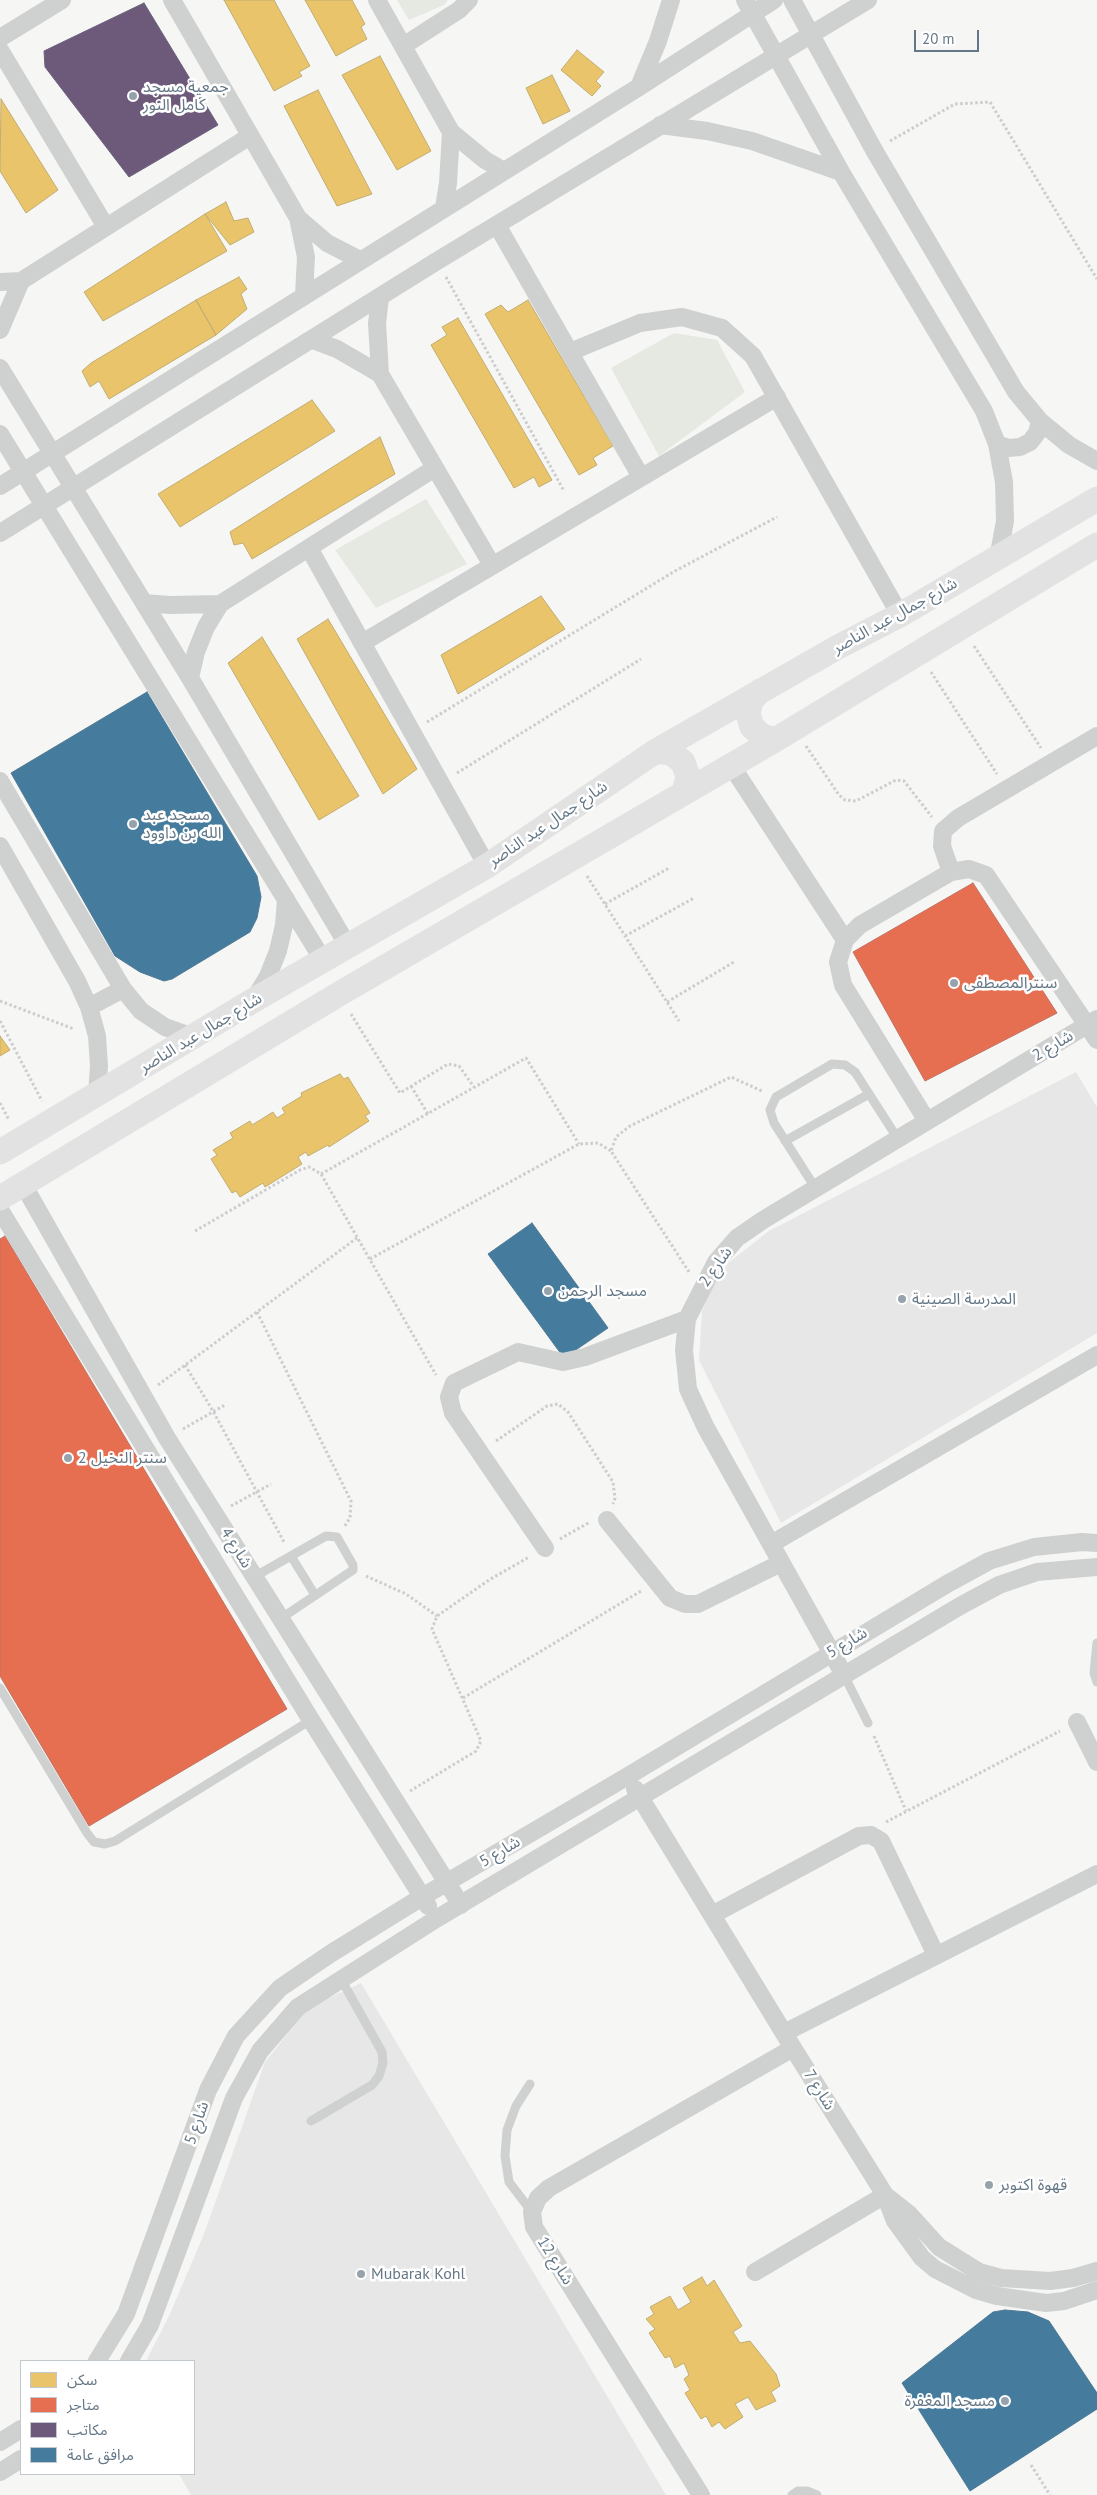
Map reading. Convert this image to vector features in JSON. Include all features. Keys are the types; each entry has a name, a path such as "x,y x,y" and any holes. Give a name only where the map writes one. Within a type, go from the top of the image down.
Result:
{"main road":[{"name":"شارع جمال عبد الناصر","path":"0,1152 97,1096 254,1000 487,866 656,751 998,559 1097,499"},
{"path":"0,1198 339,994 785,734 1097,545"},
{"path":"760,691 751,701 748,714 752,727 762,736 785,734"},
{"path":"656,751 671,753 683,762 688,777 684,792"}],"street":[{"path":"0,38 62,0"},
{"path":"172,0 298,218 306,256 304,295"},
{"path":"377,0 451,132 479,155 504,171"},
{"path":"403,46 459,10 469,0"},
{"path":"639,87 658,41 671,0"},
{"path":"0,486 639,87 749,7 774,0"},
{"path":"792,0 874,150 1016,392 1040,421 1069,445 1097,461"},
{"path":"0,534 437,261 868,0"},
{"path":"749,7 841,172 980,403 997,444 1004,482 1004,521 998,559"},
{"path":"0,50 106,226"},
{"path":"660,125 752,141 841,172"},
{"path":"444,208 449,174 451,132"},
{"path":"0,282 21,280 250,136"},
{"path":"298,218 327,242 360,260"},
{"path":"497,225 641,477"},
{"path":"0,330 21,280"},
{"path":"380,298 377,323 380,374 492,565"},
{"path":"570,352 640,323 682,317 722,328 753,356 900,615"},
{"path":"313,340 337,348 380,374"},
{"path":"0,368 190,678 348,946"},
{"path":"362,643 777,397"},
{"path":"997,444 1008,448 1020,448 1030,442 1038,433 1040,421"},
{"path":"0,434 46,505 323,960"},
{"path":"190,678 196,652 206,627 220,604 435,468"},
{"path":"309,548 487,866"},
{"path":"144,603 195,606 220,604"},
{"path":"951,872 942,846 943,831 958,818 1097,736"},
{"path":"732,765 844,940"},
{"path":"0,781 123,989 141,1011 165,1027 193,1037"},
{"path":"0,846 5,866 77,981 89,1007 97,1036 100,1066 97,1096"},
{"path":"927,1121 843,985 838,962 844,940 860,925 951,872 969,869 986,875 1092,1022 1097,1040"},
{"path":"254,1000 268,976 278,951 284,925 286,899"},
{"path":"89,1007 123,989"},
{"name":"شارع 2","path":"844,1675 704,1426 688,1389 684,1350 688,1319 700,1290 716,1262 737,1238 1092,1022"},
{"name":"شارع 4","path":"23,1184 167,1438 446,1884 461,1905"},
{"name":"شارع 4","path":"0,1210 436,1919"},
{"path":"545,1548 478,1452 454,1413 449,1397 454,1384 518,1352 563,1362 585,1357 688,1319"},
{"path":"771,1544 1097,1355"},
{"path":"607,1520 670,1598 685,1604 698,1604 781,1563"},
{"name":"شارع 5","path":"98,2360 126,2314 171,2196 208,2090 236,2036 280,1988 330,1954 422,1897 628,1776 831,1652 989,1561 1034,1547 1082,1542 1097,1543"},
{"name":"شارع 5","path":"130,2360 150,2325 234,2098 260,2051 298,2007 436,1919 844,1675 999,1585 1036,1572 1097,1567"},
{"path":"1077,1722 1097,1762"},
{"name":"شارع 7","path":"628,1776 788,2040 885,2195 909,2214 939,2247 979,2272 1001,2278 1050,2281 1073,2278 1097,2270"},
{"path":"712,1915 859,1836 870,1835 881,1841 936,1955"},
{"path":"532,2212 538,2198 549,2188 788,2040 936,1955 1097,1874"},
{"path":"755,2272 885,2195 895,2221 922,2258 935,2269 976,2290 997,2296 1046,2303 1064,2301 1097,2290"},
{"name":"شارع 12","path":"532,2212 534,2227 698,2493"},
{"path":"0,2442 20,2430"},
{"path":"0,2472 20,2460"}],"lane":[{"path":"816,1189 774,1124 770,1110 776,1097 832,1064 845,1065 855,1072 898,1139"},
{"path":"785,1141 869,1094"},
{"path":"254,1577 326,1536 337,1537 353,1565 353,1570 280,1618"},
{"path":"291,1556 316,1596"},
{"path":"1097,1643 1094,1673 1097,1682"},
{"path":"844,1675 868,1723"},
{"path":"0,1688 87,1833 94,1842 105,1844 115,1841 312,1720"},
{"path":"311,2121 372,2085 379,2076 383,2063 382,2052 341,1979"},
{"path":"530,2084 516,2106 507,2130 505,2156 510,2182 532,2212"},
{"path":"792,2495 807,2491 817,2495"}],"path":[{"path":"874,150 954,104 990,102 1097,279"},
{"path":"437,261 564,491"},
{"path":"412,732 675,571 777,517"},
{"path":"961,627 1051,763"},
{"path":"919,652 1007,789"},
{"path":"441,783 642,659"},
{"path":"785,734 845,800 856,801 896,780 904,781 943,831"},
{"path":"575,858 679,1021"},
{"path":"605,904 669,868"},
{"path":"625,936 694,898"},
{"path":"667,1002 734,962"},
{"path":"339,994 400,1093 448,1064 459,1066 474,1088"},
{"path":"0,1001 59,1024 97,1036"},
{"path":"0,1021 53,1122"},
{"path":"321,1174 526,1058 578,1144"},
{"path":"610,1151 616,1137 630,1126 731,1077 776,1097"},
{"path":"412,1086 428,1114"},
{"path":"370,1259 578,1144 598,1143 610,1151 700,1290"},
{"path":"196,1231 300,1170 309,1167 321,1174 449,1397"},
{"path":"144,1396 357,1238"},
{"path":"257,1312 351,1501 350,1518 337,1537"},
{"path":"185,1365 213,1411 291,1556"},
{"path":"395,1800 476,1751 481,1741 432,1629 437,1616 488,1580 596,1519 607,1520 615,1498 613,1482 568,1412 558,1404 546,1406 478,1452"},
{"path":"167,1438 225,1405"},
{"path":"215,1514 271,1484"},
{"path":"353,1570 406,1594 437,1616"},
{"path":"463,1698 657,1581"},
{"path":"859,1836 1077,1722"},
{"path":"868,1723 906,1811"},
{"path":"1031,2465 1050,2495"}],"shaded area":[{"path":"397,0 448,0 444,5 409,20"},
{"path":"674,333 717,340 745,392 659,456 611,368"},
{"path":"426,499 467,564 376,608 335,550"},
{"name":"المدرسة الصينية","path":"1076,1072 1097,1107 1097,1333 781,1523 699,1360 702,1311 712,1286 728,1263 769,1231"},
{"name":"Mubarak Kohl","path":"361,1983 666,2495 191,2495 180,2475 195,2475 195,2360 147,2360 170,2314 204,2234 265,2062 309,2007"}],"building: سكن":[{"path":"224,0 274,0 310,66 299,72 302,76 274,91"},
{"path":"305,0 352,0 365,24 361,27 367,39 336,56"},
{"path":"577,50 604,72 596,81 601,86 592,96 561,70"},
{"path":"380,56 431,151 397,170 342,75"},
{"path":"552,75 570,111 543,124 526,88"},
{"path":"318,90 372,194 337,206 284,106"},
{"path":"1,99 58,190 26,213 0,171"},
{"path":"226,202 234,221 248,218 254,232 230,245 205,214"},
{"path":"205,214 227,251 103,321 84,292"},
{"path":"239,277 247,289 241,294 247,309 216,335 196,300"},
{"path":"196,300 216,335 109,399 99,381 90,387 82,371 91,363"},
{"path":"528,300 613,446 593,458 597,465 579,475 485,314 501,305 508,312"},
{"path":"458,318 552,480 539,487 534,477 514,488 431,345 447,335 442,327"},
{"path":"312,400 335,431 180,527 158,494"},
{"path":"380,437 395,474 252,559 243,543 234,545 230,532"},
{"path":"541,596 565,629 458,694 441,655"},
{"path":"328,619 417,769 383,794 297,639"},
{"path":"262,637 359,796 319,820 228,663"},
{"path":"0,1036 10,1050 0,1056"},
{"path":"340,1074 344,1079 348,1077 370,1113 365,1116 369,1121 329,1147 328,1145 308,1156 306,1152 298,1157 302,1164 265,1187 263,1183 240,1197 236,1191 232,1193 211,1159 217,1155 213,1150 233,1138 230,1133 250,1121 252,1125 273,1112 277,1118 285,1113 282,1108 302,1096 301,1093"},
{"path":"702,2277 707,2286 714,2280 742,2326 733,2332 740,2343 750,2341 776,2374 780,2386 771,2392 776,2401 756,2410 748,2397 735,2404 743,2417 725,2429 719,2422 712,2427 706,2416 701,2419 685,2393 690,2390 684,2379 689,2375 684,2363 675,2368 670,2356 665,2358 649,2333 655,2329 646,2319 654,2314 650,2307 670,2296 678,2310 691,2302 683,2288"}],"building: متاجر":[{"name":"سنترالمصطفى","path":"973,883 1057,1013 925,1081 853,952"},
{"name":"سنتر النخيل 2","path":"5,1236 287,1709 89,1826 0,1676 0,1239"}],"building: مكاتب":[{"name":"جمعية مسجد كامل النور","path":"144,3 218,125 129,177 45,67 44,51"}],"building: مرافق عامة":[{"name":"مسجد عبد الله بن داوود","path":"147,692 257,876 261,897 257,918 250,932 172,979 164,981 140,972 115,956 11,773"},
{"name":"مسجد الرحمن","path":"532,1223 608,1328 564,1358 488,1254"},
{"name":"مسجد المغفرة","path":"1005,2310 1028,2312 1049,2321 1097,2393 1097,2409 970,2491 902,2383 993,2312"}],"place":[{"name":"جمعية مسجد كامل النور","path":"133,96"},
{"name":"مسجد عبد الله بن داوود","path":"133,824"},
{"name":"سنترالمصطفى","path":"954,983"},
{"name":"مسجد الرحمن","path":"548,1291"},
{"name":"المدرسة الصينية","path":"902,1299"},
{"name":"سنتر النخيل 2","path":"68,1458"},
{"name":"قهوة اكتوبر","path":"989,2185"},
{"name":"Mubarak Kohl","path":"361,2274"},
{"name":"مسجد المغفرة","path":"1005,2401"}]}
